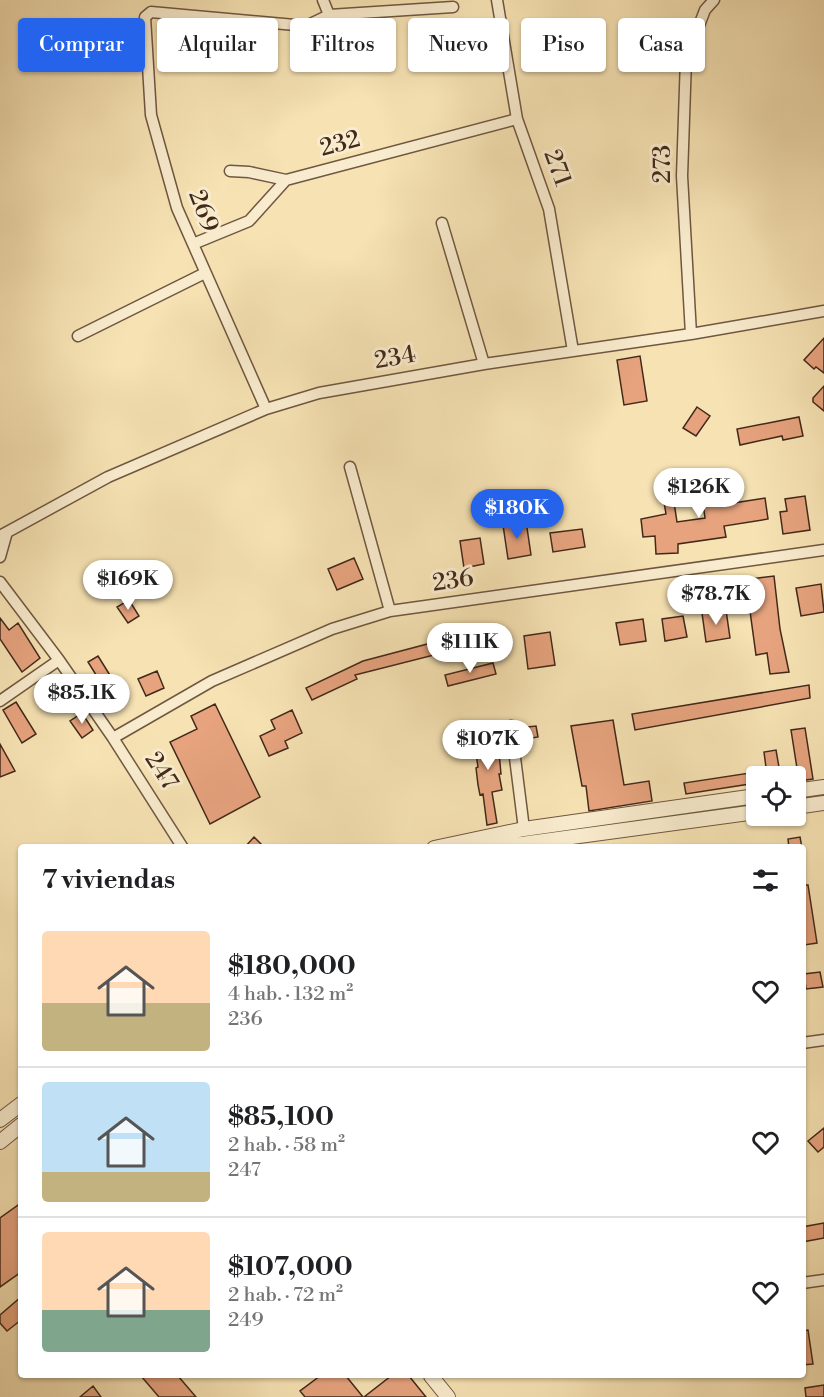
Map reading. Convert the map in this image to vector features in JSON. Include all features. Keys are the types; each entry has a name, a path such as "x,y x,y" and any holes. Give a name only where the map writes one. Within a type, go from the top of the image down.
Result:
{"street":[{"path":"323,0 329,15 453,7"},
{"name":"271","path":"497,0 517,119 549,209 573,351"},
{"name":"273","path":"691,334 682,176 686,59 705,10 714,0"},
{"name":"269","path":"266,409 177,208 152,115 145,17 151,12 306,26 329,15"},
{"name":"232","path":"286,180 517,119"},
{"path":"193,244 249,221 286,180 249,172 230,171"},
{"path":"442,223 484,364"},
{"path":"78,336 205,273"},
{"name":"234","path":"3,534 108,477 266,409 319,393 484,364 691,334 824,311"},
{"path":"350,467 390,611"},
{"path":"0,557 3,534"},
{"name":"236","path":"113,738 212,681 332,629 390,611 824,550"},
{"name":"247","path":"0,582 59,660 113,738 179,844"},
{"path":"0,701 59,660"},
{"path":"511,726 524,829"},
{"path":"806,789 824,787"},
{"path":"453,844 524,829 746,797"},
{"path":"806,805 824,803"},
{"path":"520,844 746,813"},
{"path":"806,1042 824,1040"},
{"path":"0,1120 18,1106"},
{"path":"0,1142 18,1127"},
{"path":"806,1282 824,1280"},
{"path":"433,1378 448,1397"}],"building":[{"path":"824,338 824,373 816,367 814,369 804,360"},
{"path":"640,356 647,401 624,405 617,360"},
{"path":"824,386 824,411 813,402 813,398"},
{"path":"697,407 710,416 696,436 683,428"},
{"path":"799,417 803,436 783,440 782,436 740,445 737,429"},
{"path":"709,477 713,503 720,502 720,505 765,498 768,519 724,526 726,537 678,544 678,553 656,554 655,536 643,537 641,519 666,514 662,490 672,489 677,522 705,518 701,489 691,490 689,479"},
{"path":"805,496 810,530 783,534 780,512 787,511 785,499"},
{"path":"526,521 531,555 508,559 503,525"},
{"path":"582,529 585,547 553,552 550,533"},
{"path":"480,538 484,564 464,568 460,541"},
{"path":"354,558 363,579 337,590 328,569"},
{"path":"774,576 780,629 789,672 770,674 767,653 756,655 749,604 746,604 743,580"},
{"path":"821,584 824,612 801,616 796,588"},
{"path":"129,600 139,616 128,623 117,607"},
{"path":"726,610 730,638 706,642 702,613"},
{"path":"683,616 687,637 665,641 662,619"},
{"path":"0,618 9,630 18,623 40,658 22,672 0,639"},
{"path":"643,619 646,641 620,645 616,623"},
{"path":"550,632 555,665 528,669 524,636"},
{"path":"435,642 438,654 355,675 357,679 312,700 306,688 363,661"},
{"path":"98,656 126,701 116,707 88,662"},
{"path":"493,663 496,674 448,686 445,675"},
{"path":"157,671 164,688 146,696 138,679"},
{"path":"809,685 810,698 635,730 632,714"},
{"path":"16,702 36,734 22,743 3,710"},
{"path":"215,704 260,797 210,824 170,742 197,729 191,716"},
{"path":"292,710 302,733 285,741 288,748 269,756 260,736 275,729 271,720"},
{"path":"82,713 93,730 82,738 70,721"},
{"path":"613,720 624,785 649,781 652,801 589,811 586,786 582,786 571,726"},
{"path":"536,726 538,737 520,740 519,728"},
{"path":"805,728 813,779 806,780 806,766 797,766 791,730"},
{"path":"497,731 502,790 492,792 497,823 487,825 483,794 480,795 478,785 473,734"},
{"path":"0,744 15,771 0,777"},
{"path":"776,750 779,766 766,766 764,752"},
{"path":"746,774 746,785 686,794 684,783"},
{"path":"254,837 261,844 248,844"},
{"path":"800,837 801,844 789,844 788,839"},
{"path":"806,885 808,885 817,943 806,945"},
{"path":"820,972 823,987 806,989 806,974"},
{"path":"824,1128 824,1147 818,1152 808,1141"},
{"path":"18,1205 18,1274 0,1287 0,1218"},
{"path":"824,1223 824,1238 806,1241 806,1226"},
{"path":"18,1300 18,1322 7,1331 0,1323 0,1315"},
{"path":"806,1330 808,1330 813,1364 806,1365"},
{"path":"143,1378 180,1378 196,1397 159,1397"},
{"path":"317,1378 348,1378 363,1397 305,1397 300,1391"},
{"path":"388,1378 411,1378 426,1397 364,1397"},
{"path":"824,1385 824,1397 806,1397 805,1388"},
{"path":"93,1386 101,1397 80,1397"}]}
